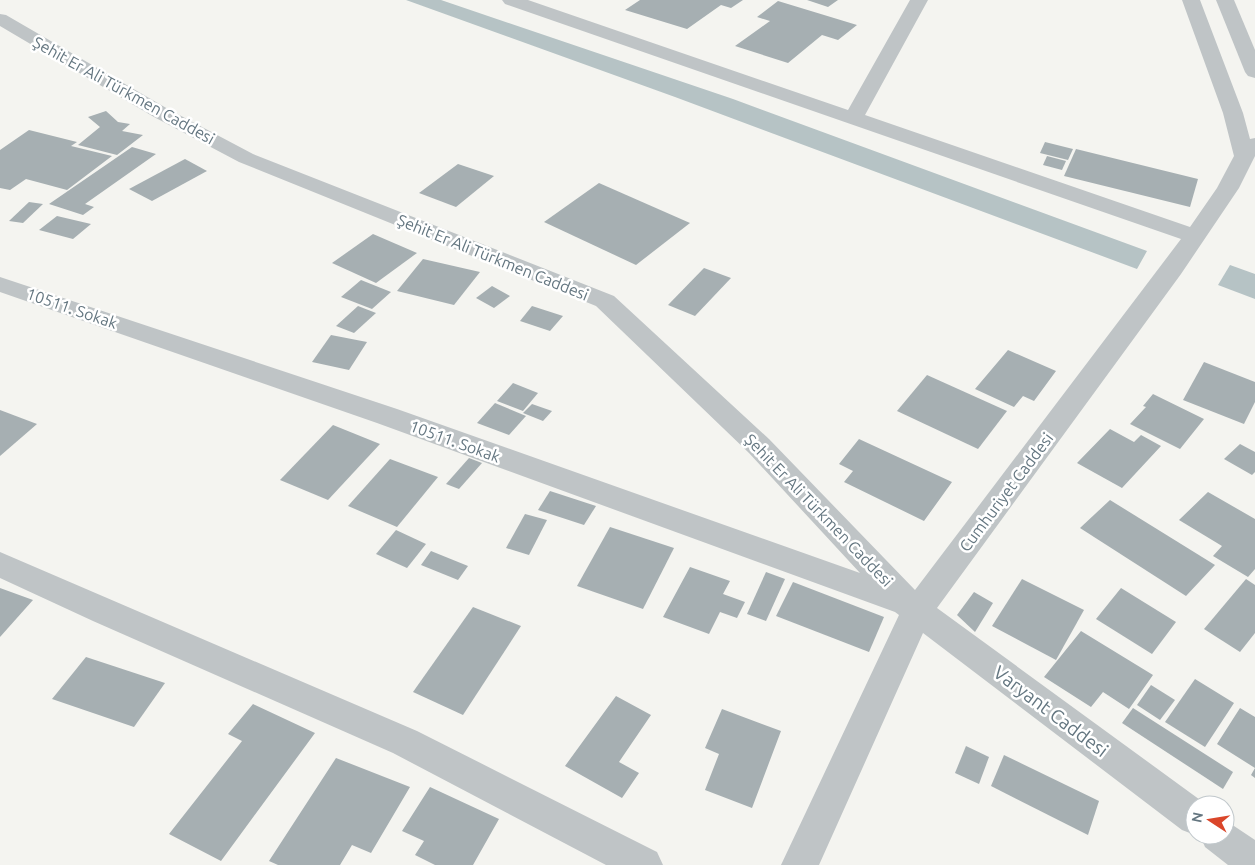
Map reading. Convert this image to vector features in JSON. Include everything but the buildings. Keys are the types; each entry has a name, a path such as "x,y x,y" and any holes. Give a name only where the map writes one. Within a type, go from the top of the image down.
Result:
{"street":[{"path":"511,0 1195,236"},
{"path":"853,118 919,0"},
{"path":"1191,0 1233,113 1249,150"},
{"path":"1225,0 1246,27 1255,72"},
{"name":"Şehit Er Ali Türkmen Caddesi","path":"4,27 246,158 605,301 760,446 912,607"},
{"name":"Cumhuriyet Caddesi","path":"800,865 912,607 1169,274 1228,188 1249,150"},
{"name":"10511. Sokak","path":"0,284 387,416 912,607"},
{"path":"0,564 104,612 405,742 644,865"},
{"name":"Varyant Caddesi","path":"912,607 1185,811"},
{"path":"1231,845 1255,863"}],"shaded area":[{"path":"406,0 441,0 733,99 1147,251 1137,269 675,97"},
{"path":"1230,265 1255,274 1255,299 1218,285"}]}
